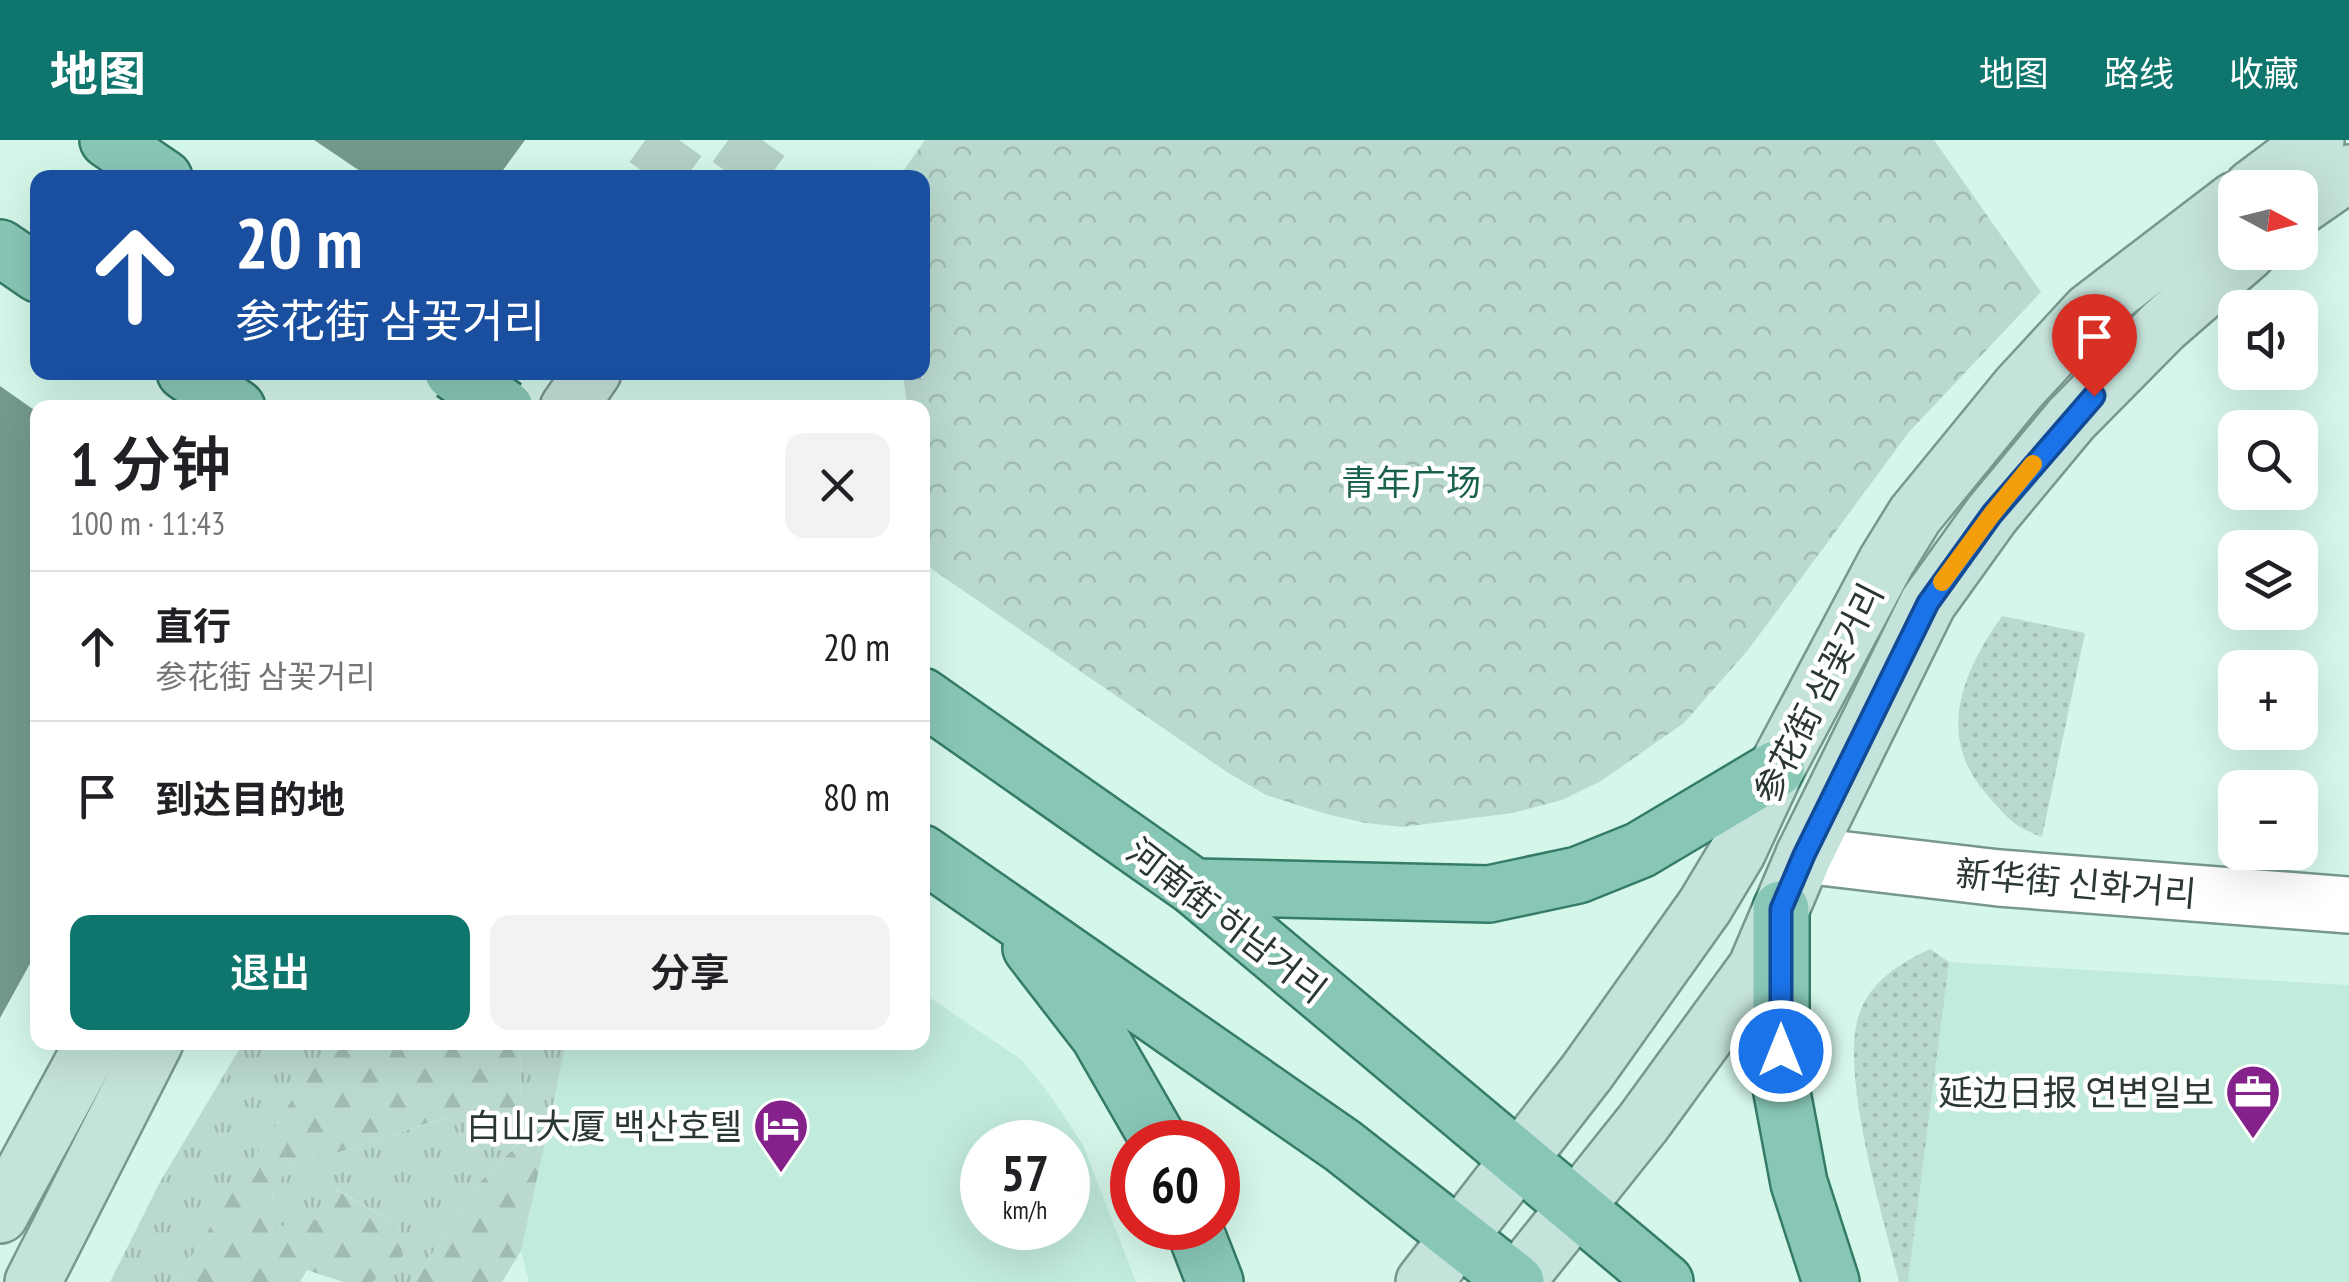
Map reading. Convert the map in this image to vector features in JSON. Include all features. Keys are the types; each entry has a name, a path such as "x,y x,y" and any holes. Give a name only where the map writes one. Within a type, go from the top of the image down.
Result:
{"main road":[{"path":"108,140 152,170"},
{"path":"2276,170 2316,140"},
{"path":"2318,195 2349,173"},
{"name":"参花街 삼꽃거리","path":"1424,1282 1586,1072 1705,906 1738,851 1776,769 1886,562 1915,515 2019,388 2090,311 2218,213"},
{"path":"0,248 30,269"},
{"name":"参花街 삼꽃거리","path":"1516,1282 1644,1123 1756,968 1804,855 1928,603 1992,514 2070,420 2164,324 2227,270"},
{"path":"197,380 226,400"},
{"path":"465,380 493,400"},
{"name":"河南街 하남거리","path":"930,702 1194,887 1665,1282"},
{"path":"1194,887 1489,894 1578,875 1640,850 1776,769"},
{"path":"930,859 1343,1146 1516,1282"},
{"path":"999,906 1099,1036 1147,1120"},
{"path":"1781,909 1781,1087 1799,1183 1830,1282"},
{"path":"0,1214 90,1050"},
{"path":"33,1282 151,1050"},
{"path":"1202,1250 1214,1282"}],"street":[{"name":"新华街 신화거리","path":"1804,855 1999,878 2349,905"}],"shaded area":[{"path":"0,140 525,140 503,170 30,170 30,380 38,380 38,400 30,400 30,964 0,1018"},
{"path":"1949,962 2349,985 2349,1282 1908,1282"},
{"name":"白山大厦 백산호텔","path":"930,998 1022,1060 1066,1120 960,1120 960,1250 1090,1250 1090,1163 1110,1215 1110,1250 1124,1250 1136,1282 529,1282 521,1251 564,1050 930,1050"}],"green space":[{"name":"青年广场","path":"925,140 1934,140 2041,292 1909,432 1748,650 1684,723 1601,781 1562,800 1513,813 1402,827 1326,814 1266,795 930,568 930,400 906,400 904,380 930,380 930,170 904,170"},
{"path":"2002,616 2085,633 2042,837 2017,825 1987,795 1971,773 1962,750 1958,727 1966,682"},
{"path":"1930,949 1949,962 1908,1282 1899,1282 1858,1104 1855,1035 1861,1009 1873,989 1899,966"},
{"path":"239,1050 324,1050 175,1282 110,1282 160,1182"},
{"path":"324,1050 520,1050 521,1105 492,1124 443,1118 330,1155 291,1161 272,1195 276,1227 323,1218 335,1189 399,1226 403,1256 372,1282 343,1282 307,1270 300,1282 175,1282"},
{"path":"520,1050 565,1050 547,1133 532,1129 478,1184 414,1282 372,1282 402,1256 399,1226 336,1189 323,1218 276,1228 272,1195 291,1161 330,1155 444,1118 492,1124 521,1104"},
{"path":"533,1129 547,1133 521,1251 502,1282 414,1282 478,1184"}],"pier":[{"path":"0,140 314,140 359,170 30,170 30,380 379,380 367,400 30,400 30,407 0,386"}],"tunnel":[{"path":"658,170 679,140"},
{"path":"741,170 762,140"}],"slow traffic":[{"path":"1942,582 2033,464"}],"place":[{"name":"延边日报 연변일보","path":"2253,1141"},
{"name":"白山大厦 백산호텔","path":"781,1175"}],"route":[{"path":"1781,1051 1781,909 1804,855 1928,603 1992,514 2094,396"}]}
